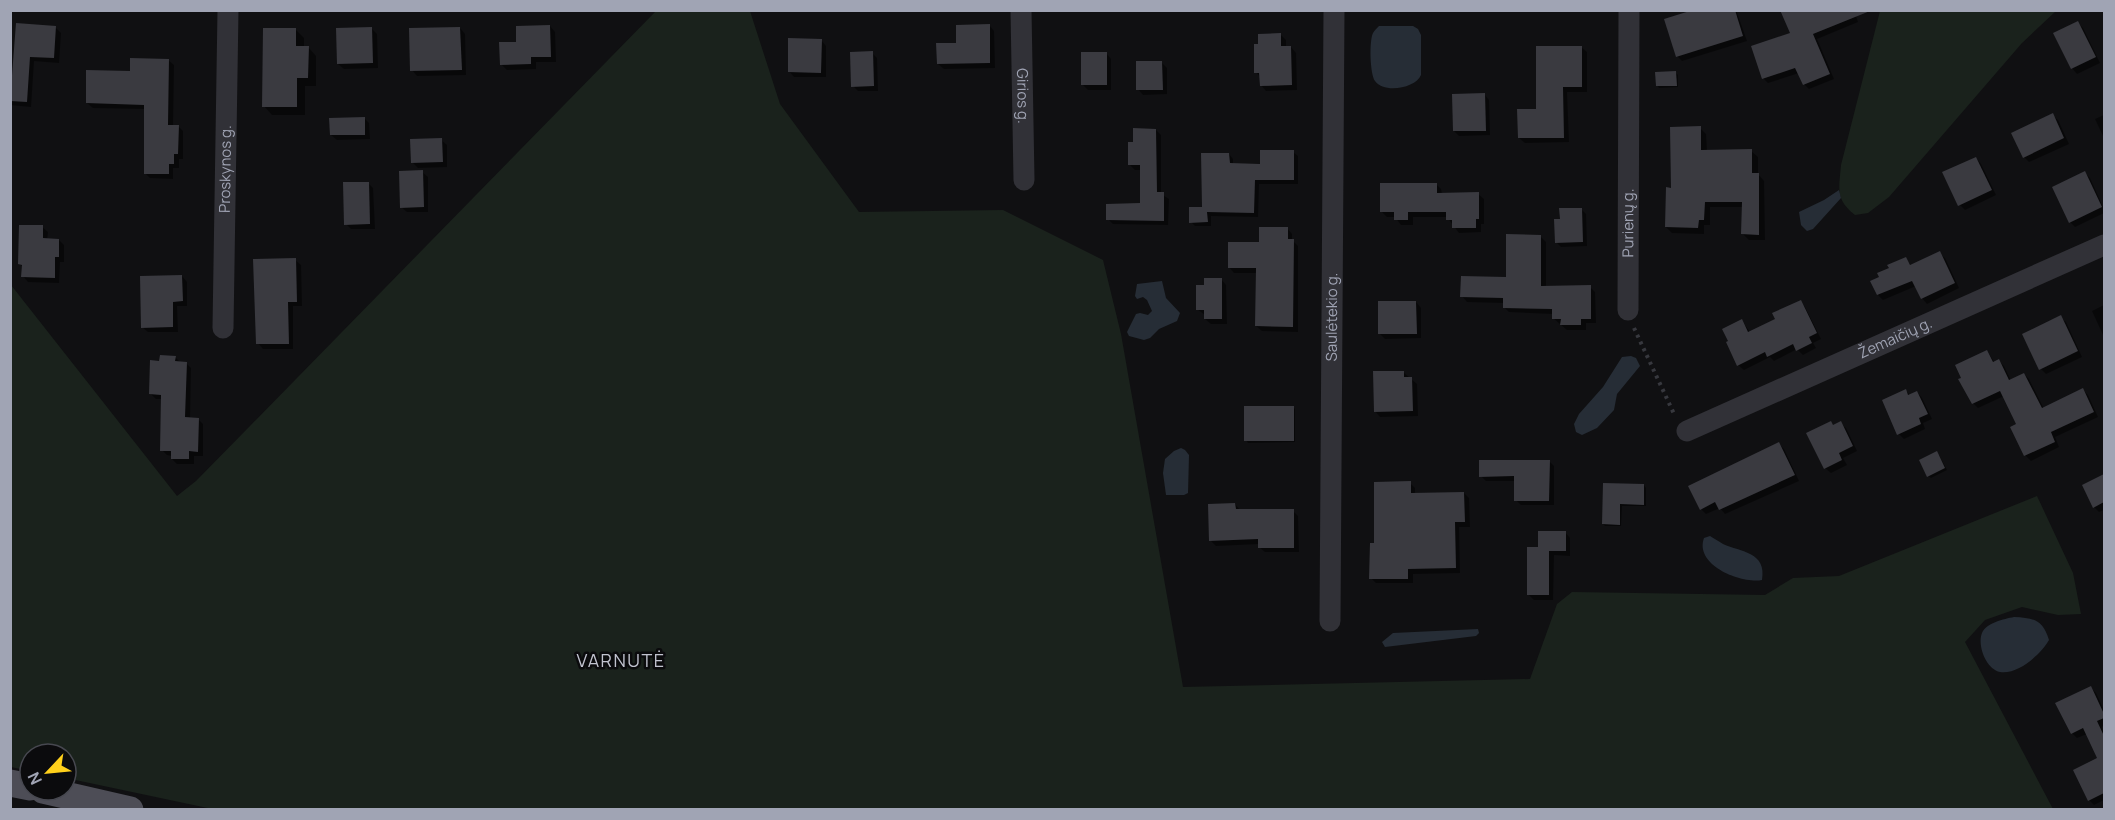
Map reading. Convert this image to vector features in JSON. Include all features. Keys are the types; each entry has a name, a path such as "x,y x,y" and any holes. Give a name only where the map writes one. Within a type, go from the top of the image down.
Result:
{"main road":[{"path":"78,798 130,810"}],"street":[{"name":"Proskynos g.","path":"223,328 228,10"},
{"name":"Girios g.","path":"1021,10 1024,180"},
{"name":"Saulėtekio g.","path":"1330,621 1334,10"},
{"name":"Purienų g.","path":"1628,310 1629,10"},
{"name":"Žemaičių g.","path":"1683,428 2104,245"}],"path":[{"path":"1628,310 1654,374 1683,428"}],"shaded area":[{"path":"656,11 750,11 780,104 859,212 1003,210 1103,260 1121,334 1183,687 1530,679 1557,604 1572,592 1765,595 1793,578 1839,576 2037,496 2073,573 2081,614 2058,615 2022,607 1985,620 1965,642 2053,809 217,810 78,781 78,742 18,742 18,768 11,767 11,285 177,496 196,481"},
{"path":"1880,11 2056,11 2022,43 1889,197 1868,213 1855,215 1841,198 1839,187 1841,165"},
{"path":"1379,26 1413,26 1418,29 1421,35 1421,75 1418,80 1400,88 1385,87 1375,81 1371,65 1371,43 1373,33"},
{"path":"1839,190 1841,198 1813,229 1807,231 1801,225 1799,212"},
{"path":"1162,281 1166,298 1180,313 1177,321 1159,329 1150,338 1144,340 1129,336 1127,332 1136,314 1148,315 1152,311 1147,300 1143,297 1137,299 1135,296 1137,284"},
{"path":"1622,357 1636,358 1640,366 1617,394 1614,410 1597,428 1582,435 1576,432 1574,424 1579,414 1603,387"},
{"path":"1181,448 1189,455 1188,493 1166,495 1163,473 1165,459"},
{"path":"1710,536 1757,558 1761,564 1762,580 1732,576 1712,564 1703,548 1704,538"},
{"path":"2014,617 2037,621 2044,628 2049,640 2021,667 2000,672 1987,662 1984,656 1981,644 1982,633 1991,624"},
{"path":"1478,629 1479,633 1476,636 1385,647 1382,642 1393,633"}],"building":[{"path":"1693,10 1735,10 1743,36 1676,57 1664,19"},
{"path":"1780,10 1870,11 1813,34 1830,74 1803,85 1795,68 1762,79 1751,46 1790,33"},
{"path":"2078,21 2096,57 2071,69 2053,33"},
{"path":"16,23 56,26 54,58 30,57 27,102 10,101"},
{"path":"990,24 990,63 937,64 936,43 956,43 956,25"},
{"path":"550,25 551,57 531,57 531,64 500,65 499,42 516,42 516,26"},
{"path":"372,27 373,63 337,64 336,28"},
{"path":"460,27 462,70 410,71 409,28"},
{"path":"263,28 296,28 296,46 309,46 308,78 297,78 297,107 262,107"},
{"path":"1281,33 1281,46 1291,46 1292,85 1260,86 1259,73 1254,73 1254,44 1258,44 1258,34"},
{"path":"788,38 822,39 821,73 788,72"},
{"path":"1536,46 1582,46 1582,87 1563,87 1564,138 1518,138 1517,109 1536,109"},
{"path":"873,51 874,86 851,87 850,52"},
{"path":"1081,52 1107,52 1107,85 1081,85"},
{"path":"130,58 169,59 168,125 179,125 178,154 174,154 174,164 169,164 169,174 144,174 144,105 86,103 86,70 130,71"},
{"path":"1136,61 1162,61 1163,90 1136,90"},
{"path":"1676,71 1677,86 1656,86 1655,72"},
{"path":"1485,93 1486,131 1453,131 1452,94"},
{"path":"2053,113 2064,138 2023,158 2011,133"},
{"path":"365,117 365,135 330,135 329,118"},
{"path":"1701,126 1701,150 1752,149 1752,173 1759,173 1759,235 1741,234 1742,202 1705,202 1704,220 1699,220 1698,228 1665,227 1666,187 1671,188 1670,127"},
{"path":"1133,128 1156,129 1157,192 1164,192 1164,221 1106,220 1106,204 1140,203 1140,165 1128,165 1128,142 1133,142"},
{"path":"442,138 443,162 411,163 410,139"},
{"path":"1260,150 1294,150 1294,180 1255,180 1254,213 1207,212 1208,222 1189,223 1189,207 1202,207 1201,153 1229,153 1230,163 1260,164"},
{"path":"1976,157 1992,190 1958,206 1942,172"},
{"path":"423,170 424,207 400,208 399,171"},
{"path":"2085,171 2102,207 2069,223 2052,187"},
{"path":"343,182 369,182 370,224 344,225"},
{"path":"1380,183 1437,183 1437,193 1479,192 1479,219 1476,219 1476,228 1452,228 1452,220 1446,220 1446,212 1408,212 1408,220 1394,220 1394,212 1380,212"},
{"path":"1559,208 1582,208 1583,242 1555,243 1554,219 1560,219"},
{"path":"19,225 43,225 43,238 59,239 59,257 55,257 55,278 21,277 22,265 18,264"},
{"path":"1259,227 1288,227 1288,239 1294,239 1293,327 1255,326 1256,268 1228,268 1228,242 1259,242"},
{"path":"1506,234 1541,235 1541,286 1591,285 1591,319 1581,319 1581,325 1560,325 1561,319 1552,319 1552,309 1503,308 1503,298 1460,297 1461,276 1506,277"},
{"path":"1940,251 1955,283 1921,299 1912,281 1877,295 1870,281 1879,277 1877,273 1889,268 1887,265 1906,257 1910,265"},
{"path":"296,258 297,302 288,302 289,344 256,344 253,259"},
{"path":"182,275 183,301 173,302 173,327 141,328 140,276"},
{"path":"1204,278 1222,278 1222,319 1204,319 1204,310 1196,310 1196,285 1204,285"},
{"path":"1801,300 1817,333 1809,337 1812,343 1796,351 1793,344 1767,357 1765,352 1737,366 1722,329 1742,319 1748,332 1775,319 1772,313"},
{"path":"1378,301 1416,301 1417,334 1378,334"},
{"path":"2061,315 2078,351 2039,370 2022,334"},
{"path":"1987,350 1993,362 1999,359 2009,380 2024,373 2042,408 2083,388 2094,412 2051,432 2055,442 2024,456 2010,427 2016,424 2000,391 1972,404 1958,379 1961,378 1955,365"},
{"path":"160,355 176,356 175,361 187,362 185,417 199,418 198,452 189,451 189,459 171,459 171,451 160,451 161,395 149,394 150,360 159,361"},
{"path":"1373,371 1404,371 1404,377 1412,377 1413,411 1374,412"},
{"path":"1906,389 1908,395 1917,391 1928,414 1919,418 1921,424 1897,435 1882,400"},
{"path":"1244,406 1294,406 1294,441 1244,441"},
{"path":"1831,421 1833,425 1841,421 1853,446 1839,453 1842,460 1824,469 1806,433"},
{"path":"1779,442 1795,475 1719,510 1715,502 1700,510 1688,486"},
{"path":"1937,451 1945,468 1927,477 1919,460"},
{"path":"1479,460 1550,460 1549,501 1514,501 1514,476 1479,477"},
{"path":"2104,474 2104,502 2093,508 2082,485"},
{"path":"1411,481 1411,493 1464,492 1465,522 1455,522 1456,568 1408,569 1408,579 1369,579 1370,543 1374,543 1374,482"},
{"path":"1603,483 1644,484 1644,505 1620,504 1620,525 1602,524"},
{"path":"1235,503 1236,509 1294,509 1294,548 1258,548 1258,539 1209,541 1208,504"},
{"path":"1538,531 1566,531 1566,551 1549,551 1549,595 1527,595 1527,547 1538,547"},
{"path":"2091,686 2104,714 2104,718 2097,721 2104,736 2104,793 2088,801 2073,770 2097,758 2083,728 2071,734 2055,703"}],"district":[{"name":"VARNUTĖ","path":"621,661"}]}
